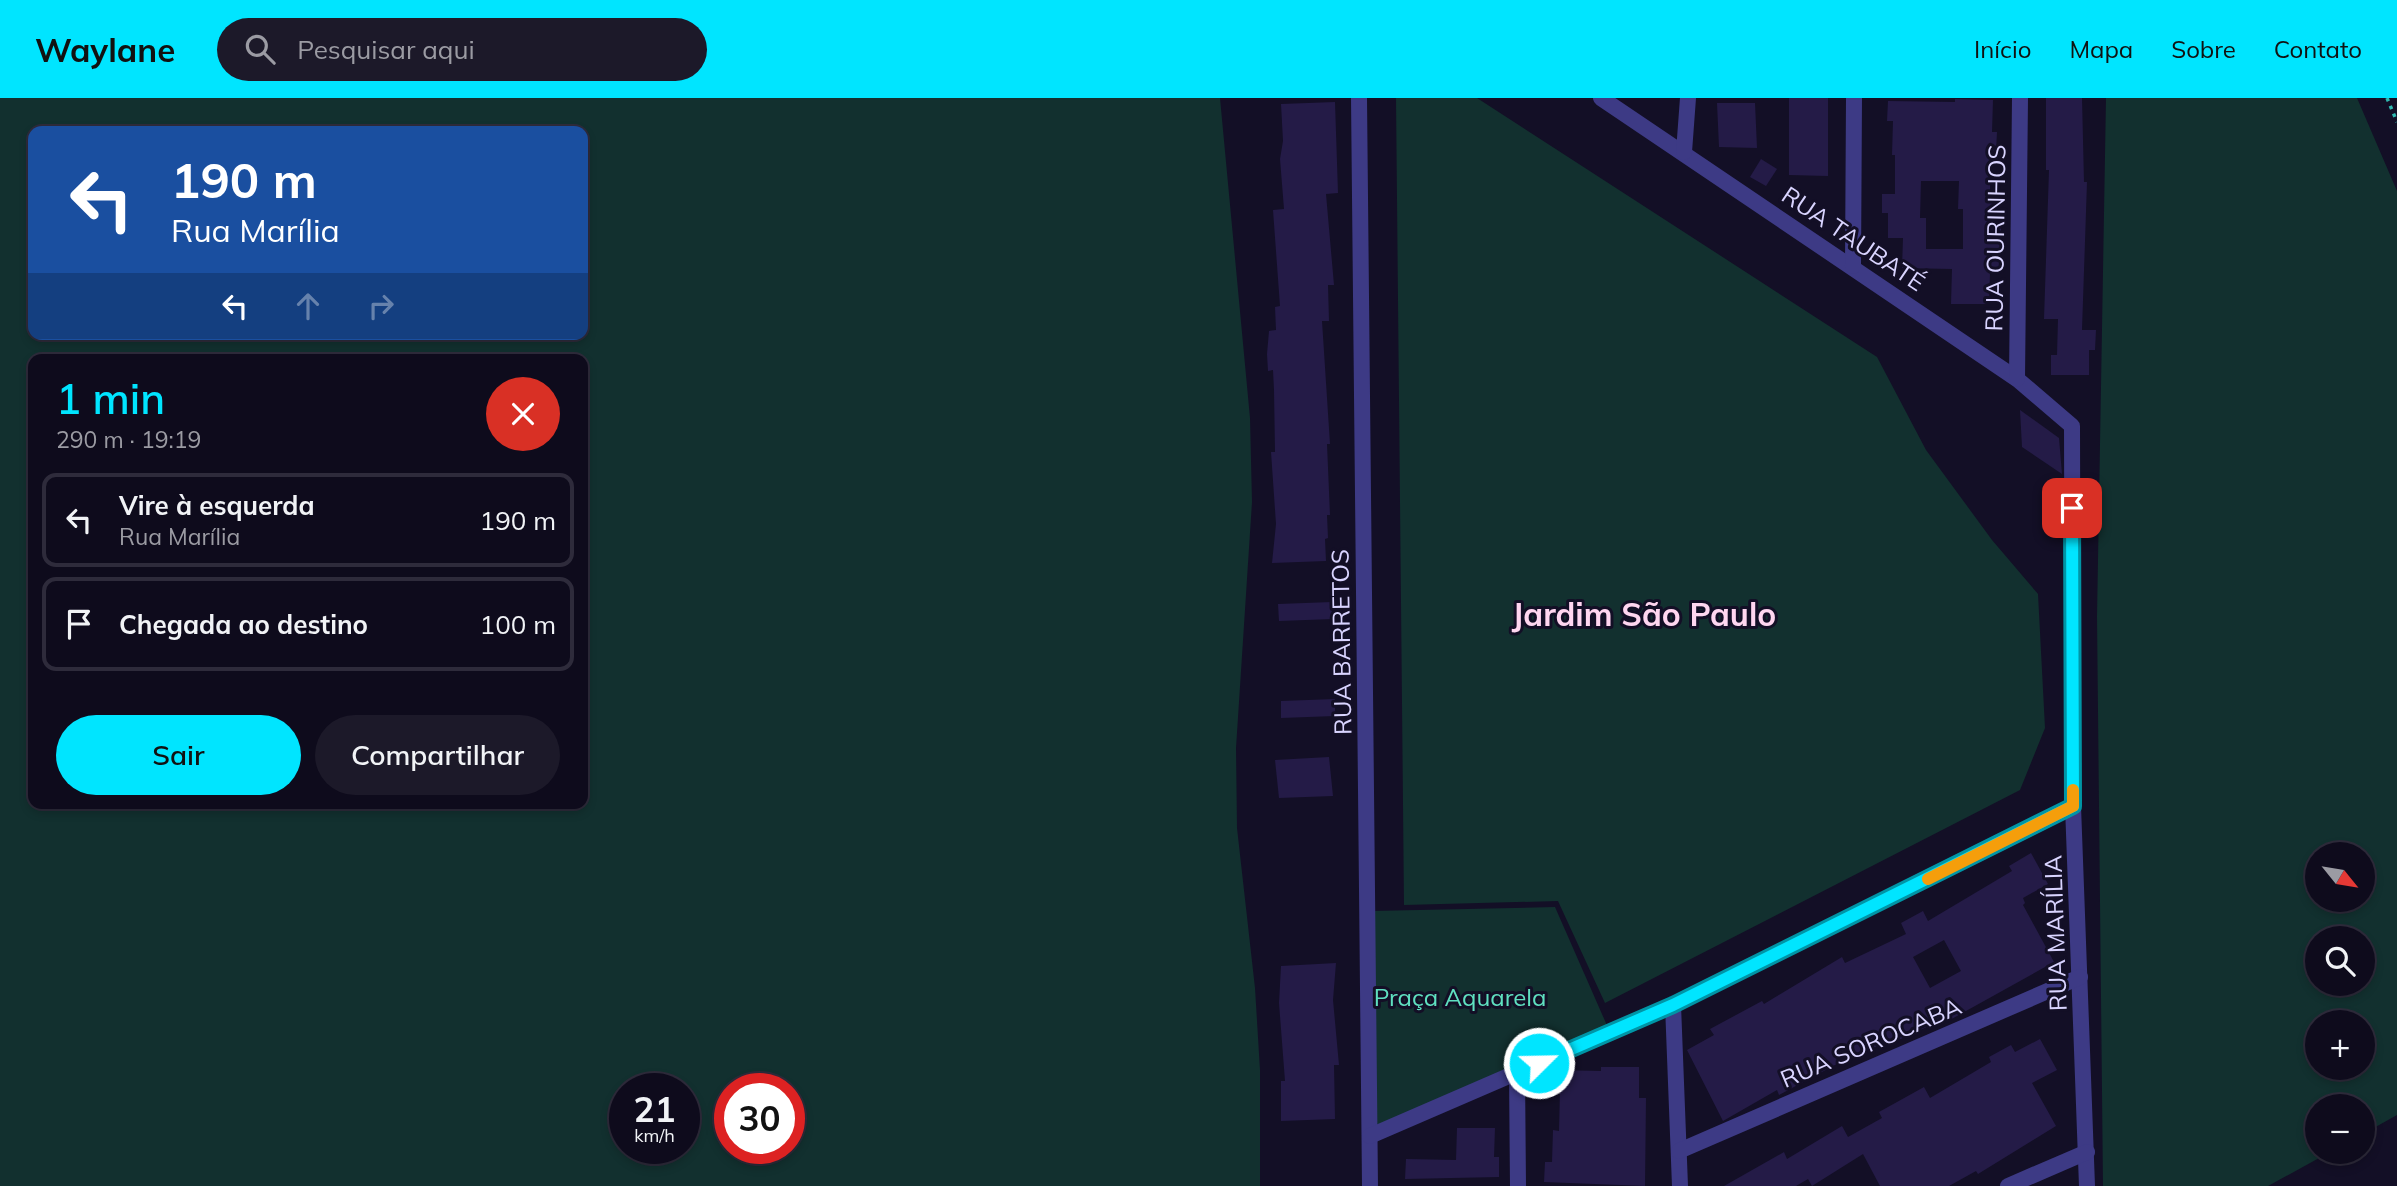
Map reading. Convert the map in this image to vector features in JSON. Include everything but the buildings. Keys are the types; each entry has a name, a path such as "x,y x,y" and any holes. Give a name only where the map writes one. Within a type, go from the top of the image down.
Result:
{"street":[{"name":"RUA BARRETOS","path":"1359,98 1370,1186"},
{"name":"RUA TAUBATÉ","path":"1601,98 2017,379 2072,426"},
{"path":"1684,152 1688,98"},
{"path":"1853,266 1854,98"},
{"name":"RUA OURINHOS","path":"2017,379 2020,98"},
{"name":"RUA MARÍLIA","path":"2072,426 2073,806 2087,1186"},
{"path":"1370,1136 1673,1005 2073,806"},
{"name":"RUA SOROCABA","path":"1679,1151 2080,977"},
{"path":"1673,1005 1680,1186"},
{"path":"1517,1073 1518,1186"},
{"path":"2008,1186 2087,1152"}],"path":[{"path":"2387,98 2397,122"}],"green space":[{"path":"0,98 1220,98 1250,418 1252,502 1236,748 1237,828 1255,988 1260,1070 1260,1186 0,1186"},
{"path":"1396,98 1477,98 1877,357 1926,450 1992,540 2038,594 2045,728 2020,790 1605,1003 1558,901 1404,905"},
{"path":"2106,98 2357,98 2397,191 2397,1115 2375,1127 2375,1094 2305,1094 2305,1164 2308,1164 2268,1186 2103,1186 2097,617"},
{"name":"Praça Aquarela","path":"1555,907 1609,1030 1373,1132 1372,911"}],"slow traffic":[{"path":"1928,879 2073,806 2073,790"}],"district":[{"name":"Jardim São Paulo","path":"1644,615"}],"route":[{"path":"1539,1063 1673,1005 2073,806 2072,508"}]}
